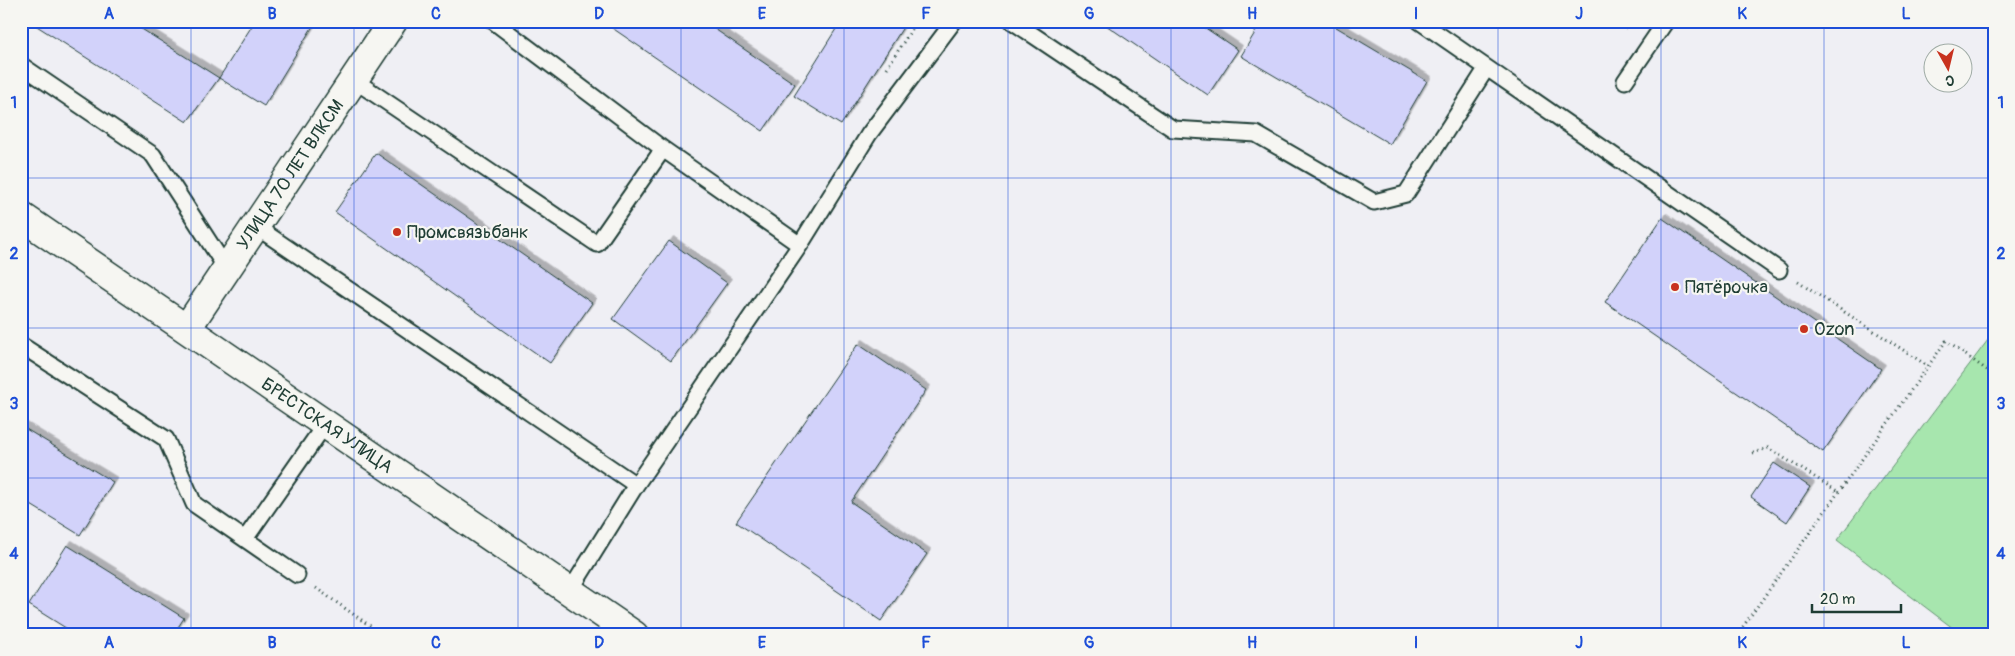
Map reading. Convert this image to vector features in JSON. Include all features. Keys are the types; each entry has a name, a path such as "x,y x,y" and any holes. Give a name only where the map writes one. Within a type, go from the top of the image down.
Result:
{"street":[{"name":"УЛИЦА 70 ЛЕТ ВЛКСМ","path":"187,328 393,21"},
{"name":"БРЕСТСКАЯ УЛИЦА","path":"21,216 634,635"}],"lane":[{"path":"493,21 663,149 800,244"},
{"path":"570,591 636,485 800,244 869,134 954,21"},
{"path":"1012,21 1173,128 1256,134 1374,202 1406,194 1486,69"},
{"path":"1419,21 1779,270"},
{"path":"1625,80 1666,21"},
{"path":"21,65 153,155 226,268"},
{"path":"354,80 597,244 663,149"},
{"path":"255,226 636,485"},
{"path":"21,344 166,439 194,504 296,575"},
{"path":"245,539 326,423"}],"path":[{"path":"1779,270 1928,366"},
{"path":"1737,635 1837,491 1946,341 1994,374"},
{"path":"1753,453 1768,448 1837,491"},
{"path":"296,575 383,635"}],"green space":[{"path":"1994,332 1994,635 1962,635 1837,540"}],"building":[{"path":"29,21 129,21 219,78 187,122"},
{"path":"255,21 316,21 264,106 219,78"},
{"path":"602,21 703,21 795,84 763,131"},
{"path":"841,21 907,21 841,125 794,96"},
{"path":"1100,21 1195,21 1238,50 1208,95"},
{"path":"1262,21 1326,21 1427,81 1390,144 1241,56"},
{"path":"1614,21 1632,21 1626,29"},
{"path":"376,153 592,303 550,363 335,212"},
{"path":"1662,218 1881,369 1823,452 1605,302"},
{"path":"669,241 727,283 671,361 613,319"},
{"path":"858,344 926,390 851,502 927,554 881,621 736,522"},
{"path":"21,426 113,482 80,535 21,499"},
{"path":"1774,463 1810,487 1787,522 1751,497"},
{"path":"67,545 184,618 173,635 77,635 29,605"}],"place":[{"name":"Промсвязьбанк","path":"397,232"},
{"name":"Пятёрочка","path":"1675,287"},
{"name":"Ozon","path":"1804,329"}]}
